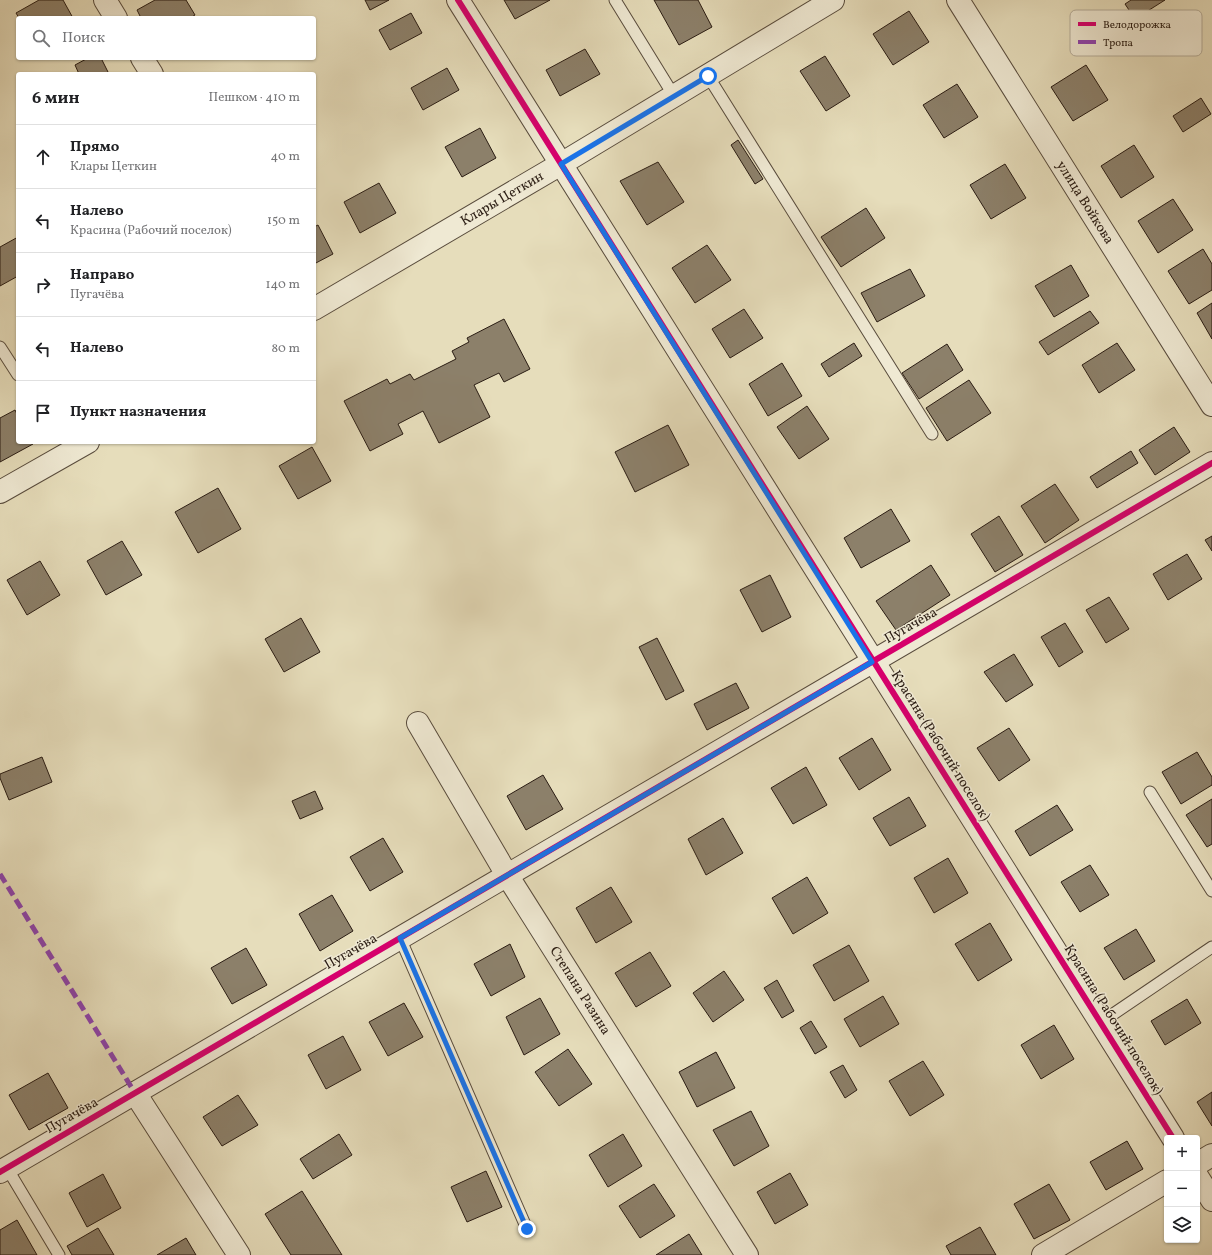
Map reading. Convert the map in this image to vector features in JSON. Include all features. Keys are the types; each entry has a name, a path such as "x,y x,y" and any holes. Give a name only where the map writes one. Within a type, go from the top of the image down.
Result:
{"street":[{"path":"105,0 115,16"},
{"name":"Красина (Рабочий поселок)","path":"458,0 872,662 1171,1135"},
{"name":"Клары Цеткин","path":"316,308 561,164 833,0"},
{"name":"улица Войкова","path":"958,0 1212,405"},
{"path":"143,60 151,72"},
{"path":"0,492 65,448 80,444"},
{"name":"Пугачёва","path":"3,1170 1212,464"},
{"name":"Степана Разина","path":"418,723 508,875 747,1255"},
{"path":"135,1093 239,1255"},
{"path":"1200,1162 1212,1155"},
{"path":"1200,1181 1212,1200"},
{"path":"1043,1255 1164,1183"}],"lane":[{"path":"615,0 674,96"},
{"path":"708,76 932,434"},
{"path":"0,347 16,372"},
{"path":"1150,792 1212,890"},
{"path":"400,938 527,1229"},
{"path":"1100,1023 1212,947"},
{"path":"3,1170 59,1255"}],"building":[{"path":"39,0 63,0 72,16 18,16 16,13"},
{"path":"155,0 186,0 195,15 140,16 137,10"},
{"path":"365,0 389,0 370,10"},
{"path":"504,0 550,0 515,19"},
{"path":"654,0 698,0 712,27 679,45"},
{"path":"1131,0 1165,0 1149,10 1129,10 1125,4"},
{"path":"909,11 929,42 893,65 873,34"},
{"path":"411,13 422,33 390,50 379,30"},
{"path":"585,49 600,74 560,96 546,70"},
{"path":"825,56 850,96 826,111 800,71"},
{"path":"84,60 102,60 108,72 78,72 75,65"},
{"path":"1086,65 1108,100 1073,121 1051,87"},
{"path":"447,68 459,90 423,110 411,88"},
{"path":"957,84 978,117 944,138 923,105"},
{"path":"1201,98 1211,114 1183,132 1173,116"},
{"path":"480,128 496,158 462,177 445,147"},
{"path":"738,140 763,179 755,184 731,145"},
{"path":"1134,145 1154,177 1121,198 1101,166"},
{"path":"658,162 684,202 647,225 620,181"},
{"path":"1005,164 1026,198 991,219 970,185"},
{"path":"379,183 396,213 360,233 344,202"},
{"path":"1173,199 1193,230 1158,253 1138,221"},
{"path":"866,208 885,238 841,267 821,237"},
{"path":"318,225 333,254 316,263 316,226"},
{"path":"16,238 16,277 0,286 0,247"},
{"path":"707,245 731,280 695,303 672,268"},
{"path":"1203,249 1212,264 1212,290 1189,304 1168,271"},
{"path":"1071,265 1089,296 1054,317 1035,286"},
{"path":"910,269 925,296 877,322 861,293"},
{"path":"1212,303 1212,339 1197,313"},
{"path":"744,309 763,338 730,358 712,329"},
{"path":"1090,311 1099,323 1048,355 1039,342"},
{"path":"504,319 530,369 504,382 499,373 474,385 490,417 439,443 423,411 398,424 403,434 370,451 344,401 387,379 390,384 410,374 414,380 456,359 452,351 469,342 467,338"},
{"path":"854,343 862,356 829,377 821,364"},
{"path":"1117,343 1135,370 1099,393 1082,365"},
{"path":"947,344 963,370 919,399 902,373"},
{"path":"782,363 802,396 768,416 749,384"},
{"path":"969,380 991,413 947,441 926,408"},
{"path":"807,406 829,439 799,459 777,427"},
{"path":"15,410 16,444 33,444 0,462 0,418"},
{"path":"668,425 689,465 635,492 615,452"},
{"path":"1174,427 1190,452 1155,475 1139,450"},
{"path":"312,447 331,481 298,499 279,466"},
{"path":"1131,451 1138,463 1097,488 1090,477"},
{"path":"1055,484 1079,520 1045,543 1021,506"},
{"path":"218,488 241,529 198,553 175,512"},
{"path":"891,509 910,541 861,568 844,538"},
{"path":"999,516 1023,555 995,572 971,534"},
{"path":"1212,536 1212,551 1205,540"},
{"path":"122,541 142,575 106,595 87,561"},
{"path":"1187,554 1202,579 1168,600 1153,574"},
{"path":"40,561 60,595 27,615 7,580"},
{"path":"931,565 950,595 896,630 876,601"},
{"path":"770,575 791,617 762,632 740,590"},
{"path":"1109,597 1129,629 1106,643 1086,610"},
{"path":"301,618 320,652 284,672 265,639"},
{"path":"1065,623 1083,652 1059,667 1041,637"},
{"path":"657,638 684,691 666,700 639,647"},
{"path":"1014,654 1033,685 1006,702 984,672"},
{"path":"736,683 749,708 707,730 694,704"},
{"path":"1009,728 1030,760 999,781 977,748"},
{"path":"872,738 891,770 859,790 839,758"},
{"path":"1197,752 1212,777 1212,785 1181,804 1162,772"},
{"path":"42,757 52,782 9,800 0,778 0,774"},
{"path":"806,767 827,805 793,824 771,788"},
{"path":"543,775 563,809 526,830 507,796"},
{"path":"315,791 323,809 300,819 292,801"},
{"path":"909,797 926,826 890,846 873,818"},
{"path":"1212,799 1212,844 1207,847 1186,815"},
{"path":"1057,805 1073,830 1030,856 1015,831"},
{"path":"723,818 743,853 706,875 688,839"},
{"path":"383,838 403,872 370,891 350,857"},
{"path":"948,858 968,893 934,913 914,878"},
{"path":"1090,865 1109,895 1080,912 1061,882"},
{"path":"807,877 828,913 793,934 772,898"},
{"path":"611,887 632,922 596,943 576,908"},
{"path":"332,895 353,931 320,951 299,914"},
{"path":"990,923 1012,960 978,981 955,944"},
{"path":"1136,929 1155,961 1124,980 1104,948"},
{"path":"510,944 525,977 491,996 474,964"},
{"path":"849,945 869,981 834,1001 813,965"},
{"path":"246,948 267,985 232,1004 211,968"},
{"path":"650,952 671,986 636,1007 615,973"},
{"path":"724,971 744,1000 713,1022 693,993"},
{"path":"777,980 794,1011 782,1018 764,988"},
{"path":"883,996 899,1024 860,1047 844,1019"},
{"path":"540,998 560,1034 524,1055 506,1017"},
{"path":"1187,999 1201,1023 1165,1045 1151,1021"},
{"path":"404,1003 423,1037 388,1056 369,1022"},
{"path":"811,1021 827,1047 815,1054 800,1028"},
{"path":"1054,1025 1074,1059 1041,1079 1021,1045"},
{"path":"343,1036 361,1070 326,1089 308,1055"},
{"path":"568,1049 592,1084 559,1106 535,1072"},
{"path":"716,1052 735,1088 697,1107 679,1072"},
{"path":"923,1061 944,1095 910,1116 889,1081"},
{"path":"843,1065 857,1090 845,1098 830,1072"},
{"path":"48,1073 68,1108 29,1130 9,1095"},
{"path":"1212,1092 1212,1126 1197,1102"},
{"path":"238,1095 258,1125 222,1146 203,1117"},
{"path":"751,1111 769,1146 734,1166 713,1130"},
{"path":"339,1134 352,1155 313,1179 300,1159"},
{"path":"623,1134 642,1166 608,1187 589,1155"},
{"path":"1127,1141 1143,1169 1106,1190 1090,1162"},
{"path":"486,1171 502,1207 467,1222 451,1187"},
{"path":"790,1173 808,1205 775,1224 757,1192"},
{"path":"103,1174 121,1208 87,1227 69,1193"},
{"path":"654,1184 675,1216 640,1238 619,1206"},
{"path":"1049,1184 1070,1220 1034,1239 1014,1204"},
{"path":"302,1191 342,1255 291,1255 265,1214"},
{"path":"17,1220 37,1255 0,1255 0,1230"},
{"path":"980,1227 996,1255 951,1255 946,1246"},
{"path":"98,1228 114,1255 72,1255 67,1246"},
{"path":"689,1234 702,1255 656,1255"},
{"path":"186,1238 196,1255 157,1255"}],"marked path":[{"path":"0,874 135,1093"}],"cycle path":[{"path":"458,0 1171,1135"},
{"path":"0,1172 1212,463"}],"route":[{"path":"527,1229 400,938 872,662 561,164 708,76"}]}
